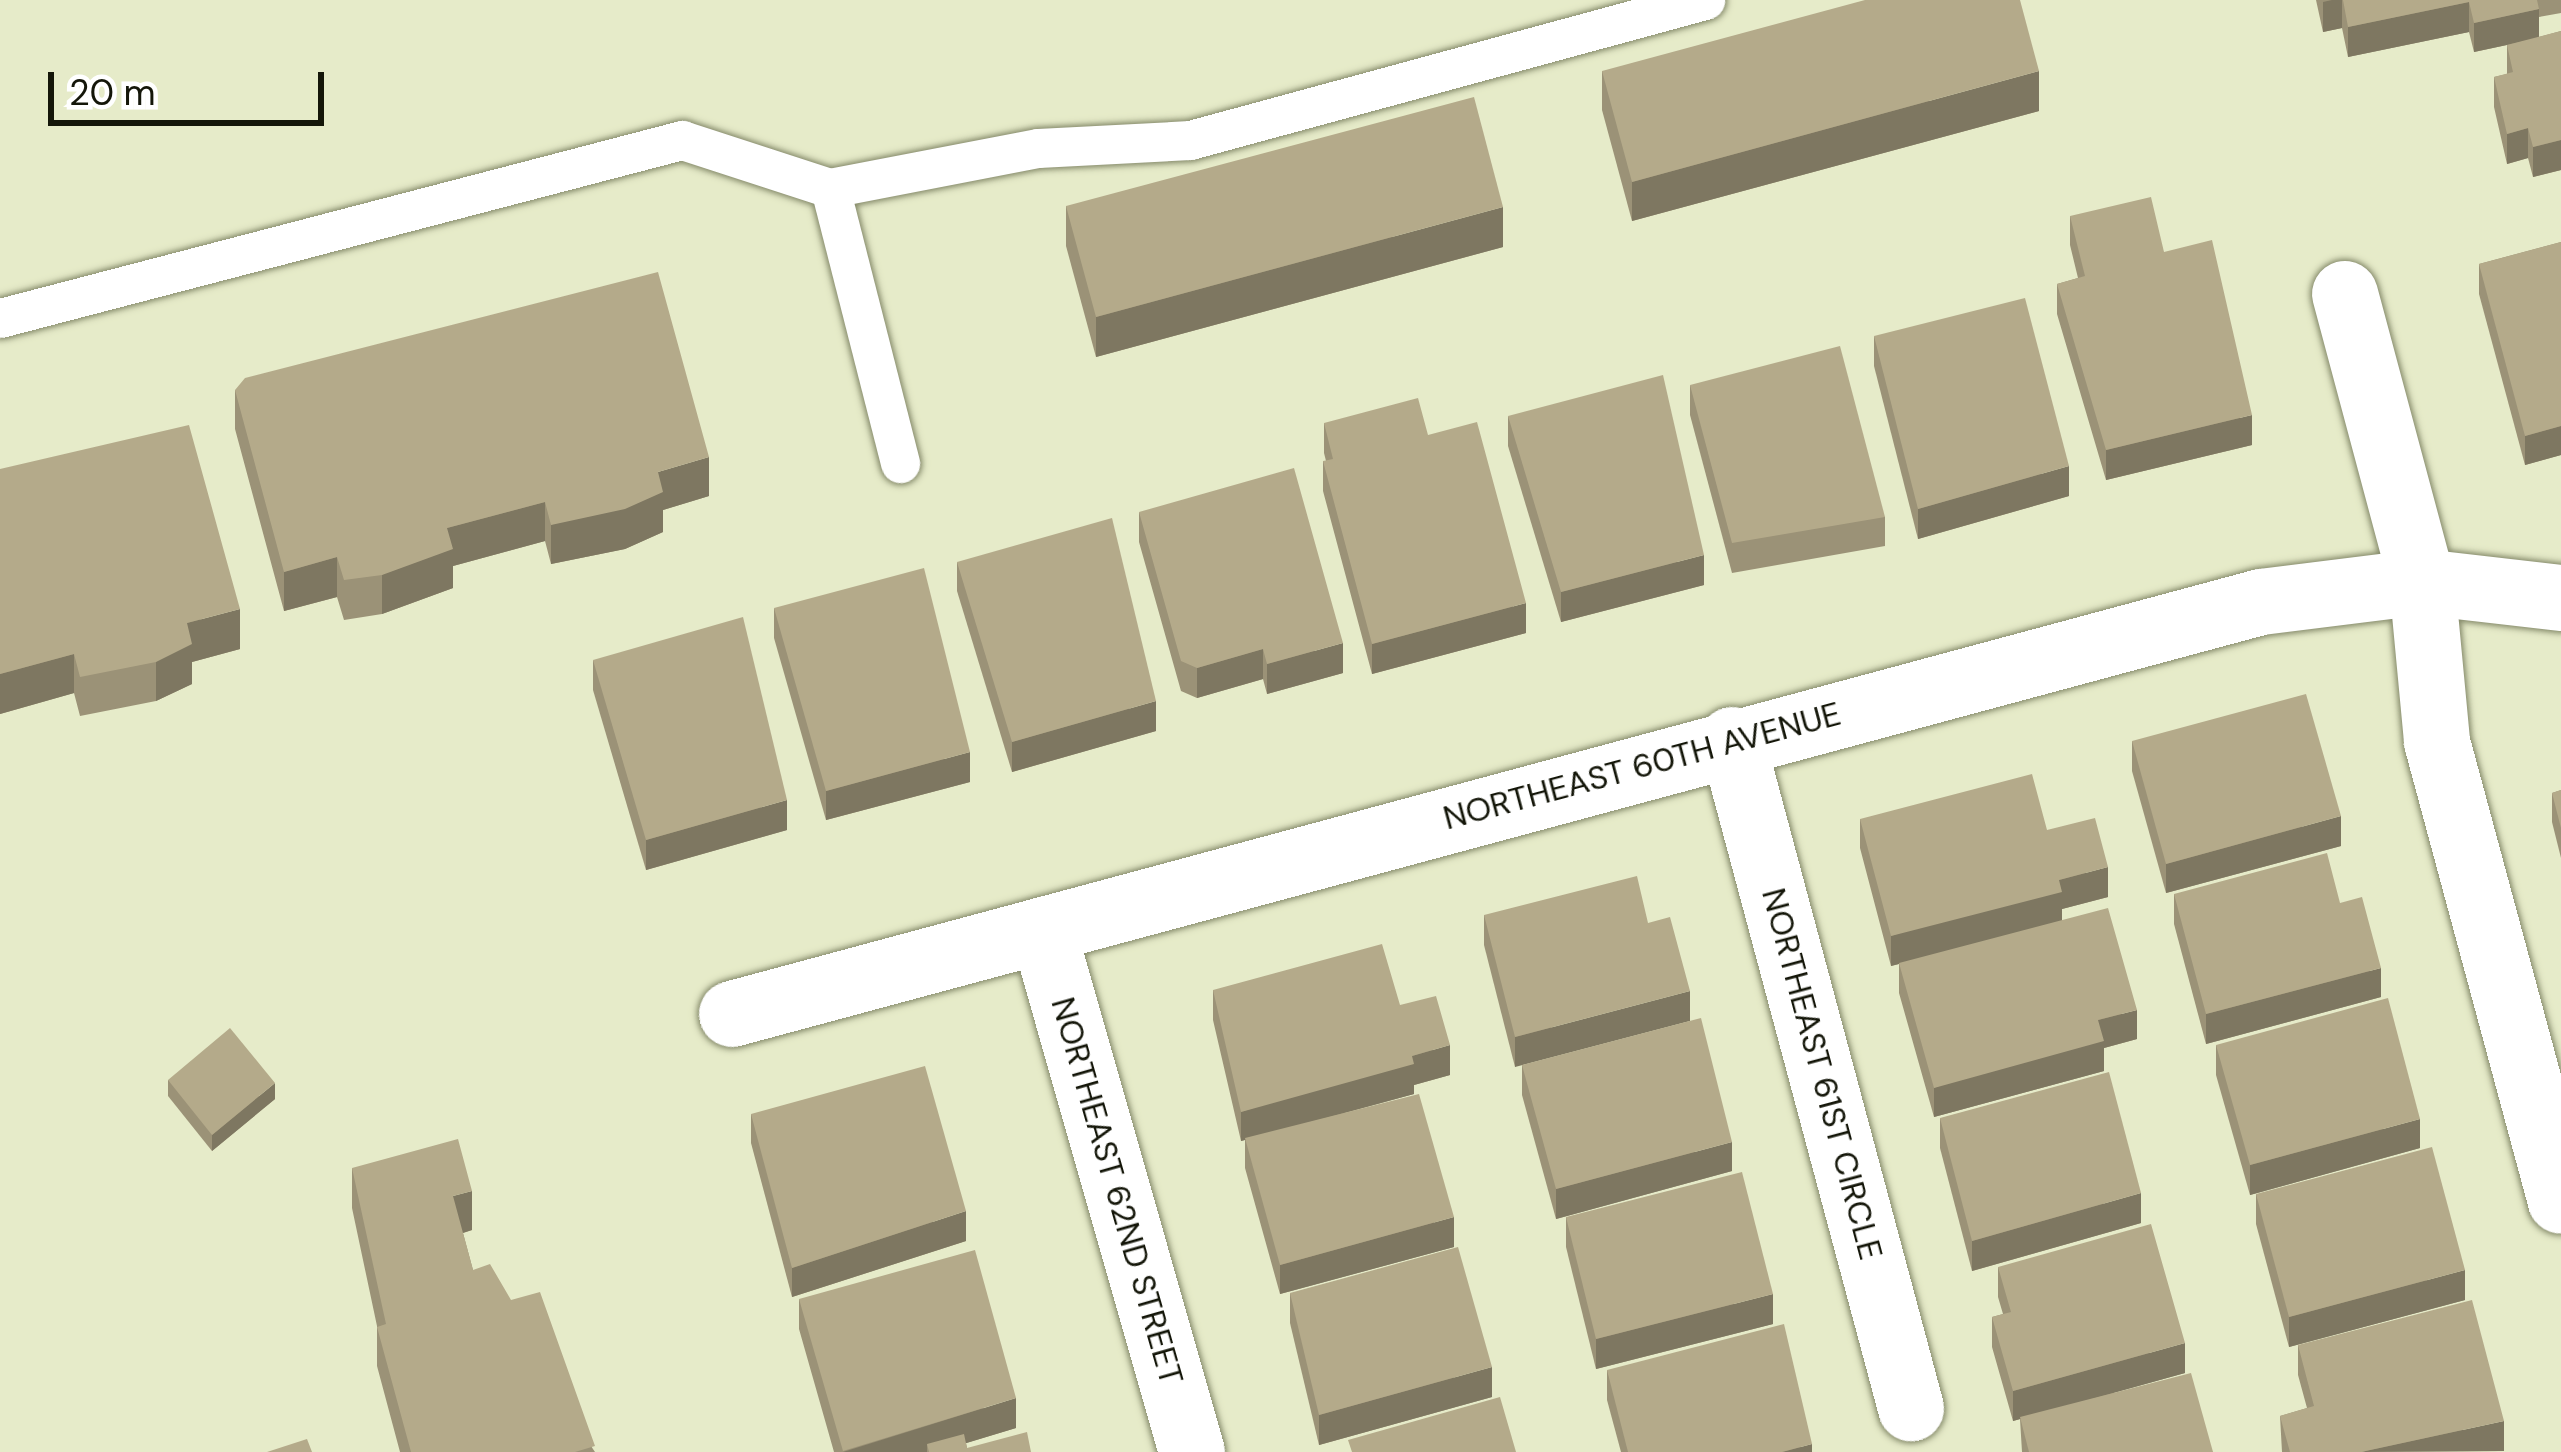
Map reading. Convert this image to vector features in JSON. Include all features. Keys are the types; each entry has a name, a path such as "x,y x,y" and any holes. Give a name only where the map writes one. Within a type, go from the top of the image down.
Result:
{"street":[{"path":"2345,294 2422,582 2437,742 2561,1201"},
{"name":"NORTHEAST 60TH AVENUE","path":"732,1014 1732,740 2261,602 2422,582 2561,598"},
{"name":"NORTHEAST 61ST CIRCLE","path":"1732,740 1912,1408"},
{"name":"NORTHEAST 62ND STREET","path":"1043,930 1192,1452"}],"lane":[{"path":"0,318 682,140 830,188 1038,148 1190,140 1705,0"},
{"path":"830,188 900,463"}],"building":[{"path":"1865,0 2020,0 2039,71 1632,182 1602,71"},
{"path":"2343,0 2537,0 2539,9 2474,23 2469,2 2348,27"},
{"path":"2561,31 2561,140 2533,147 2528,128 2507,134 2494,77 2513,72 2507,45"},
{"path":"1474,97 1503,207 1096,317 1066,206"},
{"path":"2151,197 2164,252 2212,240 2252,415 2106,450 2057,284 2085,276 2070,216"},
{"path":"2561,242 2561,426 2525,436 2479,264"},
{"path":"658,272 709,457 658,472 663,492 625,509 551,525 545,502 447,528 453,549 382,575 344,580 337,557 284,572 235,390 245,378"},
{"path":"2025,298 2069,466 1918,509 1874,336"},
{"path":"1840,346 1885,517 1732,543 1690,385"},
{"path":"1663,375 1704,555 1561,592 1508,416"},
{"path":"1418,398 1428,435 1477,422 1526,603 1372,644 1323,461 1333,459 1324,423"},
{"path":"189,425 240,609 187,623 192,644 156,662 80,677 74,654 0,674 0,469"},
{"path":"1294,468 1343,643 1267,664 1263,649 1197,668 1181,661 1139,512"},
{"path":"1112,518 1156,701 1012,742 957,562"},
{"path":"924,568 970,752 826,791 774,608"},
{"path":"743,617 787,800 646,840 593,660"},
{"path":"2306,694 2341,816 2166,864 2132,741"},
{"path":"2032,774 2047,830 2095,818 2108,867 2059,880 2062,892 1891,936 1860,819"},
{"path":"2561,790 2561,828 2552,793"},
{"path":"2327,853 2340,903 2362,897 2381,968 2206,1014 2174,894"},
{"path":"1637,876 1648,923 1670,917 1690,991 1515,1037 1484,915"},
{"path":"2108,908 2137,1010 2098,1020 2104,1041 1934,1088 1899,963"},
{"path":"1382,944 1400,1005 1436,996 1450,1045 1412,1056 1414,1064 1241,1112 1213,990"},
{"path":"2388,998 2420,1119 2250,1165 2216,1045"},
{"path":"1701,1018 1732,1142 1556,1189 1522,1065"},
{"path":"230,1028 275,1083 212,1135 168,1080"},
{"path":"925,1066 966,1211 792,1268 751,1114"},
{"path":"2109,1072 2141,1193 1972,1241 1940,1118"},
{"path":"1419,1094 1454,1217 1280,1265 1245,1138"},
{"path":"458,1139 472,1191 453,1196 473,1270 490,1264 511,1300 540,1292 595,1446 575,1452 411,1452 377,1327 386,1324 352,1168"},
{"path":"2432,1147 2465,1270 2289,1317 2256,1194"},
{"path":"1742,1172 1773,1294 1596,1339 1566,1217"},
{"path":"2151,1224 2185,1343 2013,1391 1992,1317 2011,1312 1998,1267"},
{"path":"1458,1247 1492,1367 1319,1415 1290,1293"},
{"path":"975,1250 1016,1398 843,1451 799,1299"},
{"path":"2472,1300 2504,1421 2361,1452 2290,1452 2280,1416 2314,1406 2298,1345"},
{"path":"1784,1324 1812,1444 1782,1452 1628,1452 1607,1370"},
{"path":"2191,1373 2213,1452 2029,1452 2020,1417"},
{"path":"1500,1397 1516,1452 1352,1452 1348,1440"},
{"path":"1027,1432 1031,1452 929,1452 927,1444 964,1434 967,1448"},
{"path":"307,1439 312,1452 267,1452"}]}
